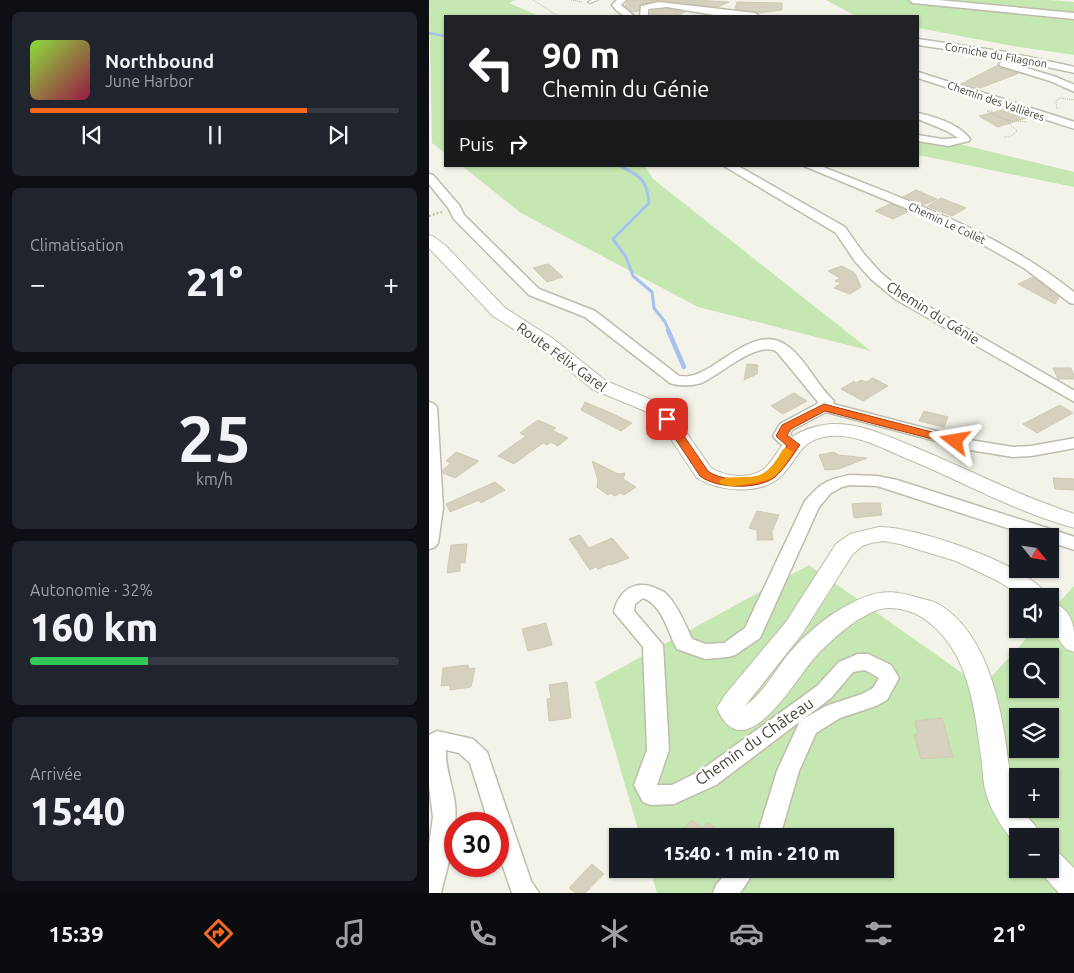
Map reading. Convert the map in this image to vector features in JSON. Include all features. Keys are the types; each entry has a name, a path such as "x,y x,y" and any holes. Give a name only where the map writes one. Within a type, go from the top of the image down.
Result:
{"street":[{"path":"622,0 617,5 622,12 628,15"},
{"path":"913,0 1074,16"},
{"path":"644,15 643,8 662,3 711,12 744,15"},
{"name":"Corniche du Filagnon","path":"919,42 979,50 1074,70"},
{"path":"979,50 973,52 1053,79 1074,89"},
{"name":"Chemin des Vallières","path":"919,76 1074,126"},
{"path":"919,116 958,132 965,139 959,142 946,142 919,138"},
{"name":"Chemin du Génie","path":"731,167 841,230 876,276 900,296 1074,398"},
{"name":"Chemin Le Collet","path":"812,167 917,208 980,238 1049,279 1074,300"},
{"path":"429,177 455,208 458,216 534,292 590,314 675,380 693,380 748,350 778,346 787,353 826,401 824,407"},
{"name":"Route Félix Garel","path":"429,240 437,251 492,307 546,342 599,385 652,407 667,419 704,473 710,478 737,482 765,478 775,470 794,445 807,436 825,430 852,432 918,456 1042,510 1074,521"},
{"path":"429,406 434,502 429,543"},
{"path":"794,445 781,436 786,427 824,407 970,445 1013,452 1031,451 1074,443"},
{"name":"Chemin du Château","path":"771,828 788,771 809,727 833,712 869,700 880,694 889,678 884,670 868,662 858,662 847,668 824,692 708,778 674,794 651,796 645,786 658,750 653,645 624,612 626,601 641,590 657,596 674,620 684,644 705,652 727,650 753,633 814,500 825,489 850,480 868,480 891,484 1026,528"},
{"path":"1019,828 1008,814 1000,794 984,696 965,644 932,611 905,602 891,600 879,601 859,609 800,657 753,716 740,719 733,715 730,708 736,696 802,618 843,552 852,542 872,535 892,535 944,549 993,568 1027,588"},
{"name":"Chemin du Château","path":"1059,539 1074,544"},
{"path":"1059,622 1074,643"},
{"path":"429,893 444,827 444,804 429,766 433,736 465,745 479,758 521,887 527,893"},
{"path":"1059,873 1074,890"},
{"path":"725,893 737,878"}],"lane":[{"path":"590,2 596,0"}],"path":[{"path":"533,0 556,15"},
{"path":"984,96 981,98 985,103 996,110 987,111 1005,120 1017,131 1010,137 1004,137"}],"green space":[{"path":"429,0 516,0 509,3 537,15 444,15 444,152 432,143"},
{"path":"826,0 1050,0 1074,2 1074,55 1013,46 919,28 919,15 854,15"},
{"path":"919,134 1074,172 1074,187 919,155"},
{"path":"463,167 646,167 653,179 871,351 698,307 521,213"},
{"path":"809,565 982,687 1009,657 1009,698 1059,698 1059,648 1018,648 1027,638 1059,638 1059,602 1074,586 1074,893 657,893 653,878 894,878 894,828 638,828 595,682"}],"building":[{"path":"628,0 659,0 641,4 639,11 632,12 625,6"},
{"path":"659,0 697,0 729,2 718,7"},
{"path":"737,2 782,3 782,10 758,13 735,9"},
{"path":"667,9 685,12 679,15 656,15 650,14 650,11"},
{"path":"998,65 1000,68 1019,73 978,89 961,84"},
{"path":"1007,109 1029,117 998,127 979,116"},
{"path":"916,190 937,199 923,205 903,197"},
{"path":"941,198 966,208 952,216 927,206"},
{"path":"890,204 909,211 893,219 875,211"},
{"path":"548,264 563,277 547,282 533,268"},
{"path":"842,266 855,273 861,287 850,294 834,288 841,283 835,281 840,278 828,271"},
{"path":"1033,277 1059,297 1055,304 1018,284"},
{"path":"747,364 758,365 757,374 744,380"},
{"path":"1053,368 1071,368 1075,379 1058,379"},
{"path":"873,378 888,386 863,401 841,389 854,381 856,383 861,380 866,382"},
{"path":"794,393 807,401 783,414 771,406"},
{"path":"585,402 632,423 621,431 581,410"},
{"path":"1060,405 1073,413 1037,433 1023,424"},
{"path":"924,411 948,417 944,427 919,421"},
{"path":"538,420 556,428 552,430 568,438 558,446 551,442 547,445 543,443 514,464 498,456 526,436 520,433"},
{"path":"456,452 479,461 455,478 443,473 443,470 451,463 446,461"},
{"path":"834,452 838,455 867,458 839,469 825,470 819,455"},
{"path":"592,461 618,474 625,473 623,479 636,487 624,495 620,493 615,496 610,493 608,495 597,487 598,480"},
{"path":"1053,478 1075,479 1075,490 1055,489"},
{"path":"495,482 505,490 481,503 479,500 450,512 446,504"},
{"path":"880,503 882,515 854,518 852,504"},
{"path":"757,511 779,515 772,531 773,540 757,540 757,530 749,528"},
{"path":"580,535 589,548 612,538 629,558 590,570 569,539"},
{"path":"467,544 465,563 460,563 460,571 447,573 451,545"},
{"path":"546,623 552,645 528,651 522,629"},
{"path":"468,665 469,669 475,668 471,687 450,690 450,685 441,686 443,668"},
{"path":"567,682 571,718 549,721 547,699 551,698 549,685"},
{"path":"942,718 953,757 921,759 914,735 918,734 915,721"},
{"path":"692,820 702,828 684,828"},
{"path":"708,822 715,828 702,828"},
{"path":"592,864 604,874 585,893 576,893 569,888"}],"waterway":[{"path":"429,33 444,36"},
{"path":"622,167 641,179 646,188 649,203 613,239 626,257 633,276 652,292 654,308 665,322 669,331"},
{"path":"668,330 684,367"}],"slow traffic":[{"path":"725,481 737,482 765,478 775,470 787,452"}],"route":[{"path":"667,419 704,473 710,478 719,481 759,480 771,474 788,450 794,445 781,436 786,427 824,407 955,441"}]}
